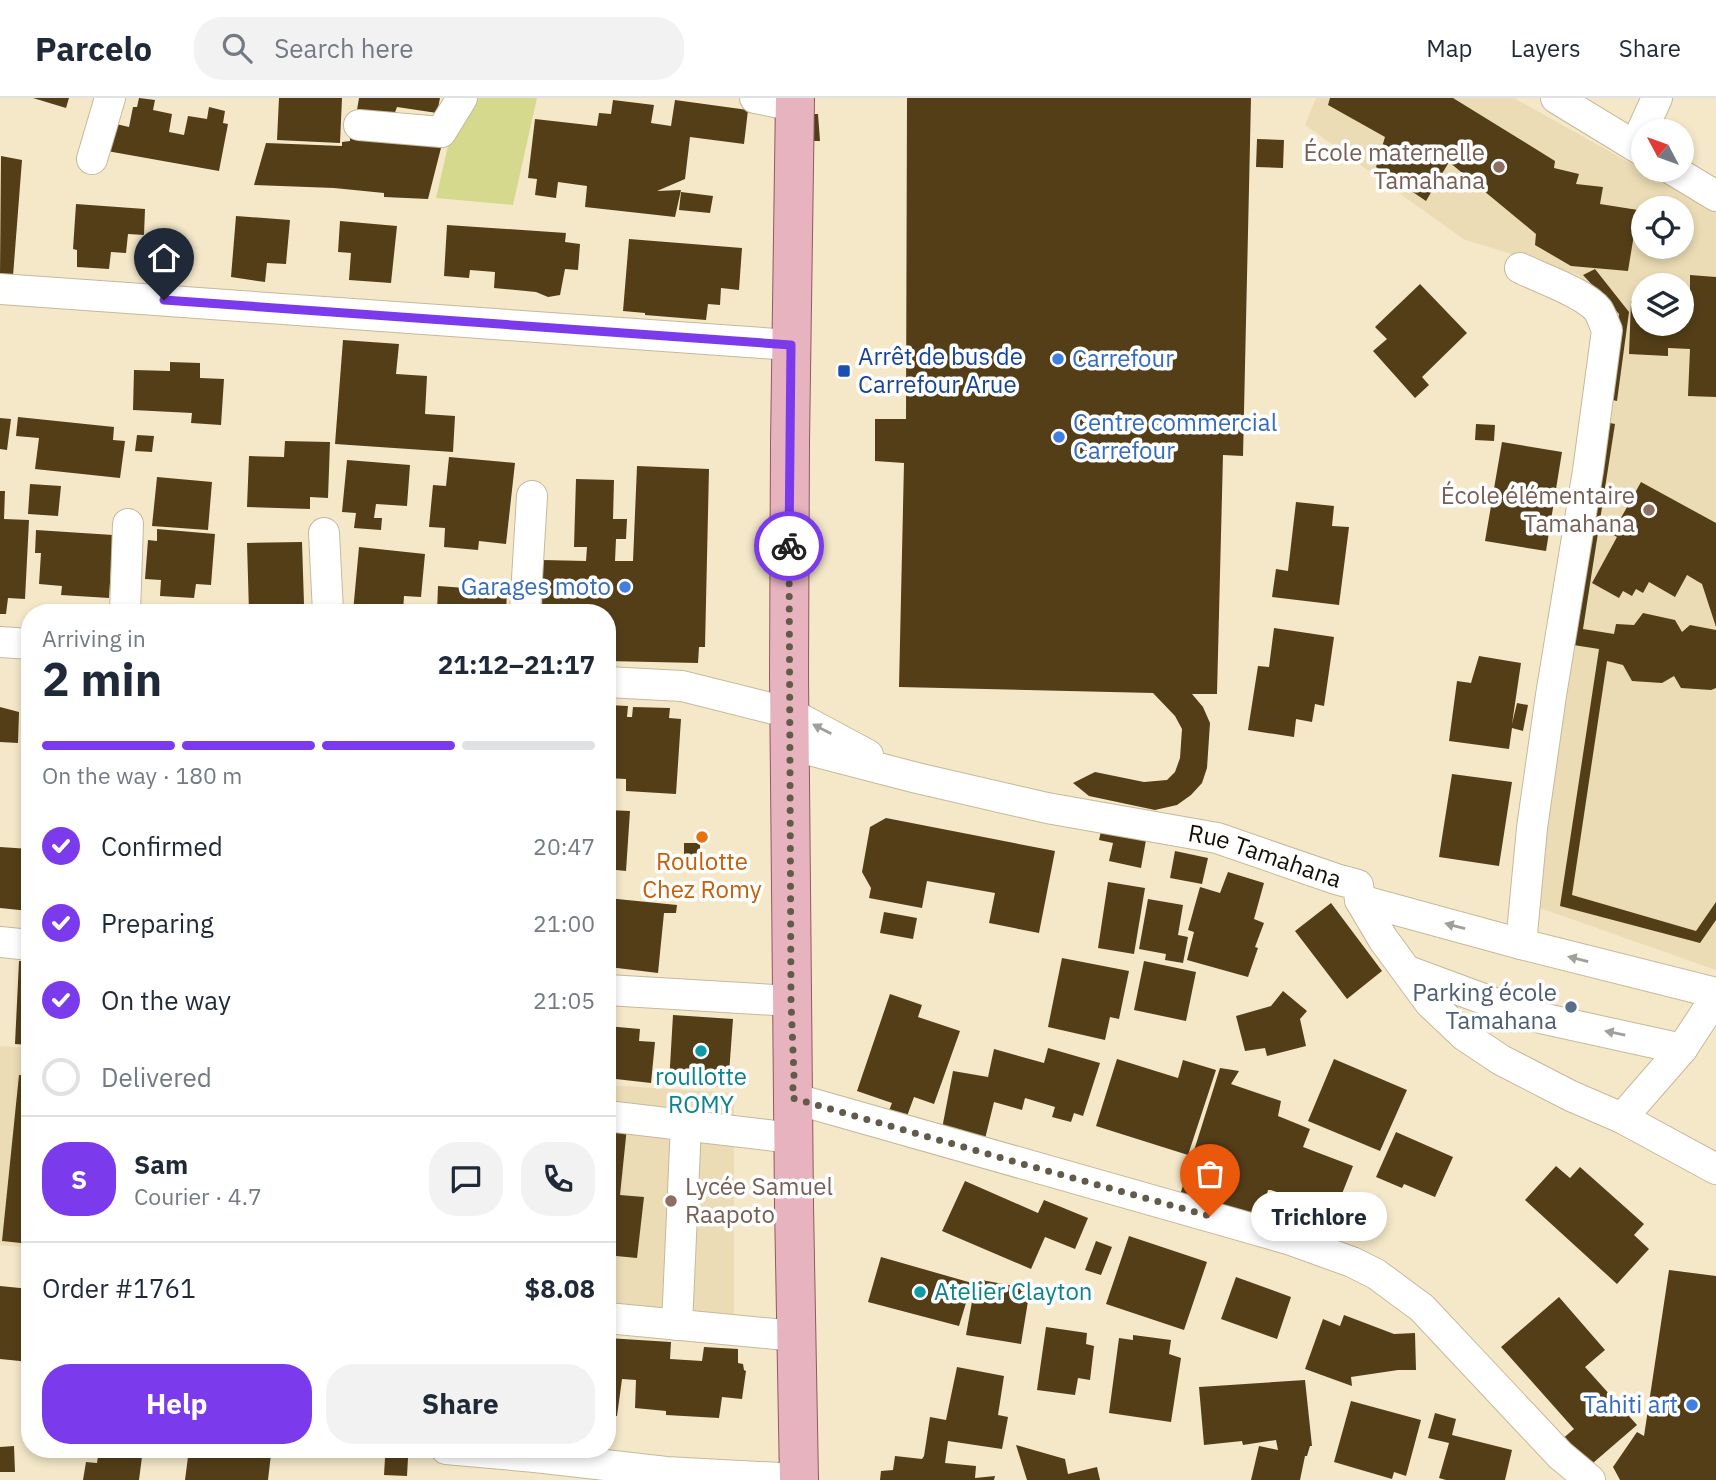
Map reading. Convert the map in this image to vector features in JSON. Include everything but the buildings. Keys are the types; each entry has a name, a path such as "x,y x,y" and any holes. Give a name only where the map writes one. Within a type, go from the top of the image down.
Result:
{"main road":[{"path":"795,102 790,729 791,1001 794,1076 792,1098 799,1479"}],"street":[{"path":"92,159 110,98"},
{"path":"359,125 441,132 462,98"},
{"path":"755,98 795,102"},
{"path":"1556,98 1631,144"},
{"path":"1650,119 1657,98"},
{"path":"1693,182 1716,196"},
{"path":"1520,268 1589,302 1598,311 1607,330 1588,471 1532,828 1521,944"},
{"path":"0,289 791,345"},
{"path":"525,604 532,496"},
{"path":"125,604 128,524"},
{"path":"324,533 328,604"},
{"path":"0,642 21,643"},
{"path":"616,683 682,687 790,729"},
{"name":"Rue Tamahana","path":"790,729 895,772 1047,808 1217,838 1358,885 1360,900 1383,939 1430,1003 1465,1036 1501,1060 1571,1096 1622,1118 1716,1169"},
{"path":"1360,900 1716,995 1682,1049 1622,1118"},
{"path":"0,942 21,943"},
{"path":"1408,971 1527,1015 1682,1049"},
{"path":"616,991 791,1001"},
{"path":"792,1098 1275,1235 1352,1262 1376,1274 1422,1308 1560,1455 1590,1480"},
{"path":"616,1117 793,1138"},
{"path":"677,1325 686,1125"},
{"path":"616,1319 796,1336"},
{"path":"544,1458 666,1472 799,1479"}],"shaded area":[{"name":"École élémentaire Tamahana","path":"1316,98 1514,98 1631,163 1631,182 1664,182 1689,196 1631,196 1631,259 1694,259 1694,199 1716,211 1716,970 1537,907 1556,696 1611,311 1579,275 1463,239 1305,125"},
{"path":"0,1046 21,1047 21,1247 0,1245"},
{"name":"Lycée Samuel Raapoto","path":"616,1086 734,1093 734,1323 616,1310"}],"green space":[{"path":"469,98 537,98 513,205 436,198 454,120"}],"way so far":[{"path":"789,546 791,1001 794,1076 792,1098 1210,1216"}],"place":[{"name":"École maternelle Tamahana","path":"1499,167"},
{"name":"Carrefour","path":"1058,359"},
{"name":"Arrêt de bus de Carrefour Arue","path":"844,371"},
{"name":"Centre commercial Carrefour","path":"1059,437"},
{"name":"École élémentaire Tamahana","path":"1649,510"},
{"name":"Garages moto","path":"625,587"},
{"name":"Roulotte Chez Romy","path":"702,837"},
{"name":"Parking école Tamahana","path":"1571,1007"},
{"name":"roullotte ROMY","path":"701,1051"},
{"name":"Lycée Samuel Raapoto","path":"671,1201"},
{"name":"Trichlore","path":"1210,1216"},
{"name":"Atelier Clayton","path":"920,1292"},
{"name":"Tahiti art","path":"1692,1405"}],"route":[{"path":"164,300 791,345 789,546"}]}
